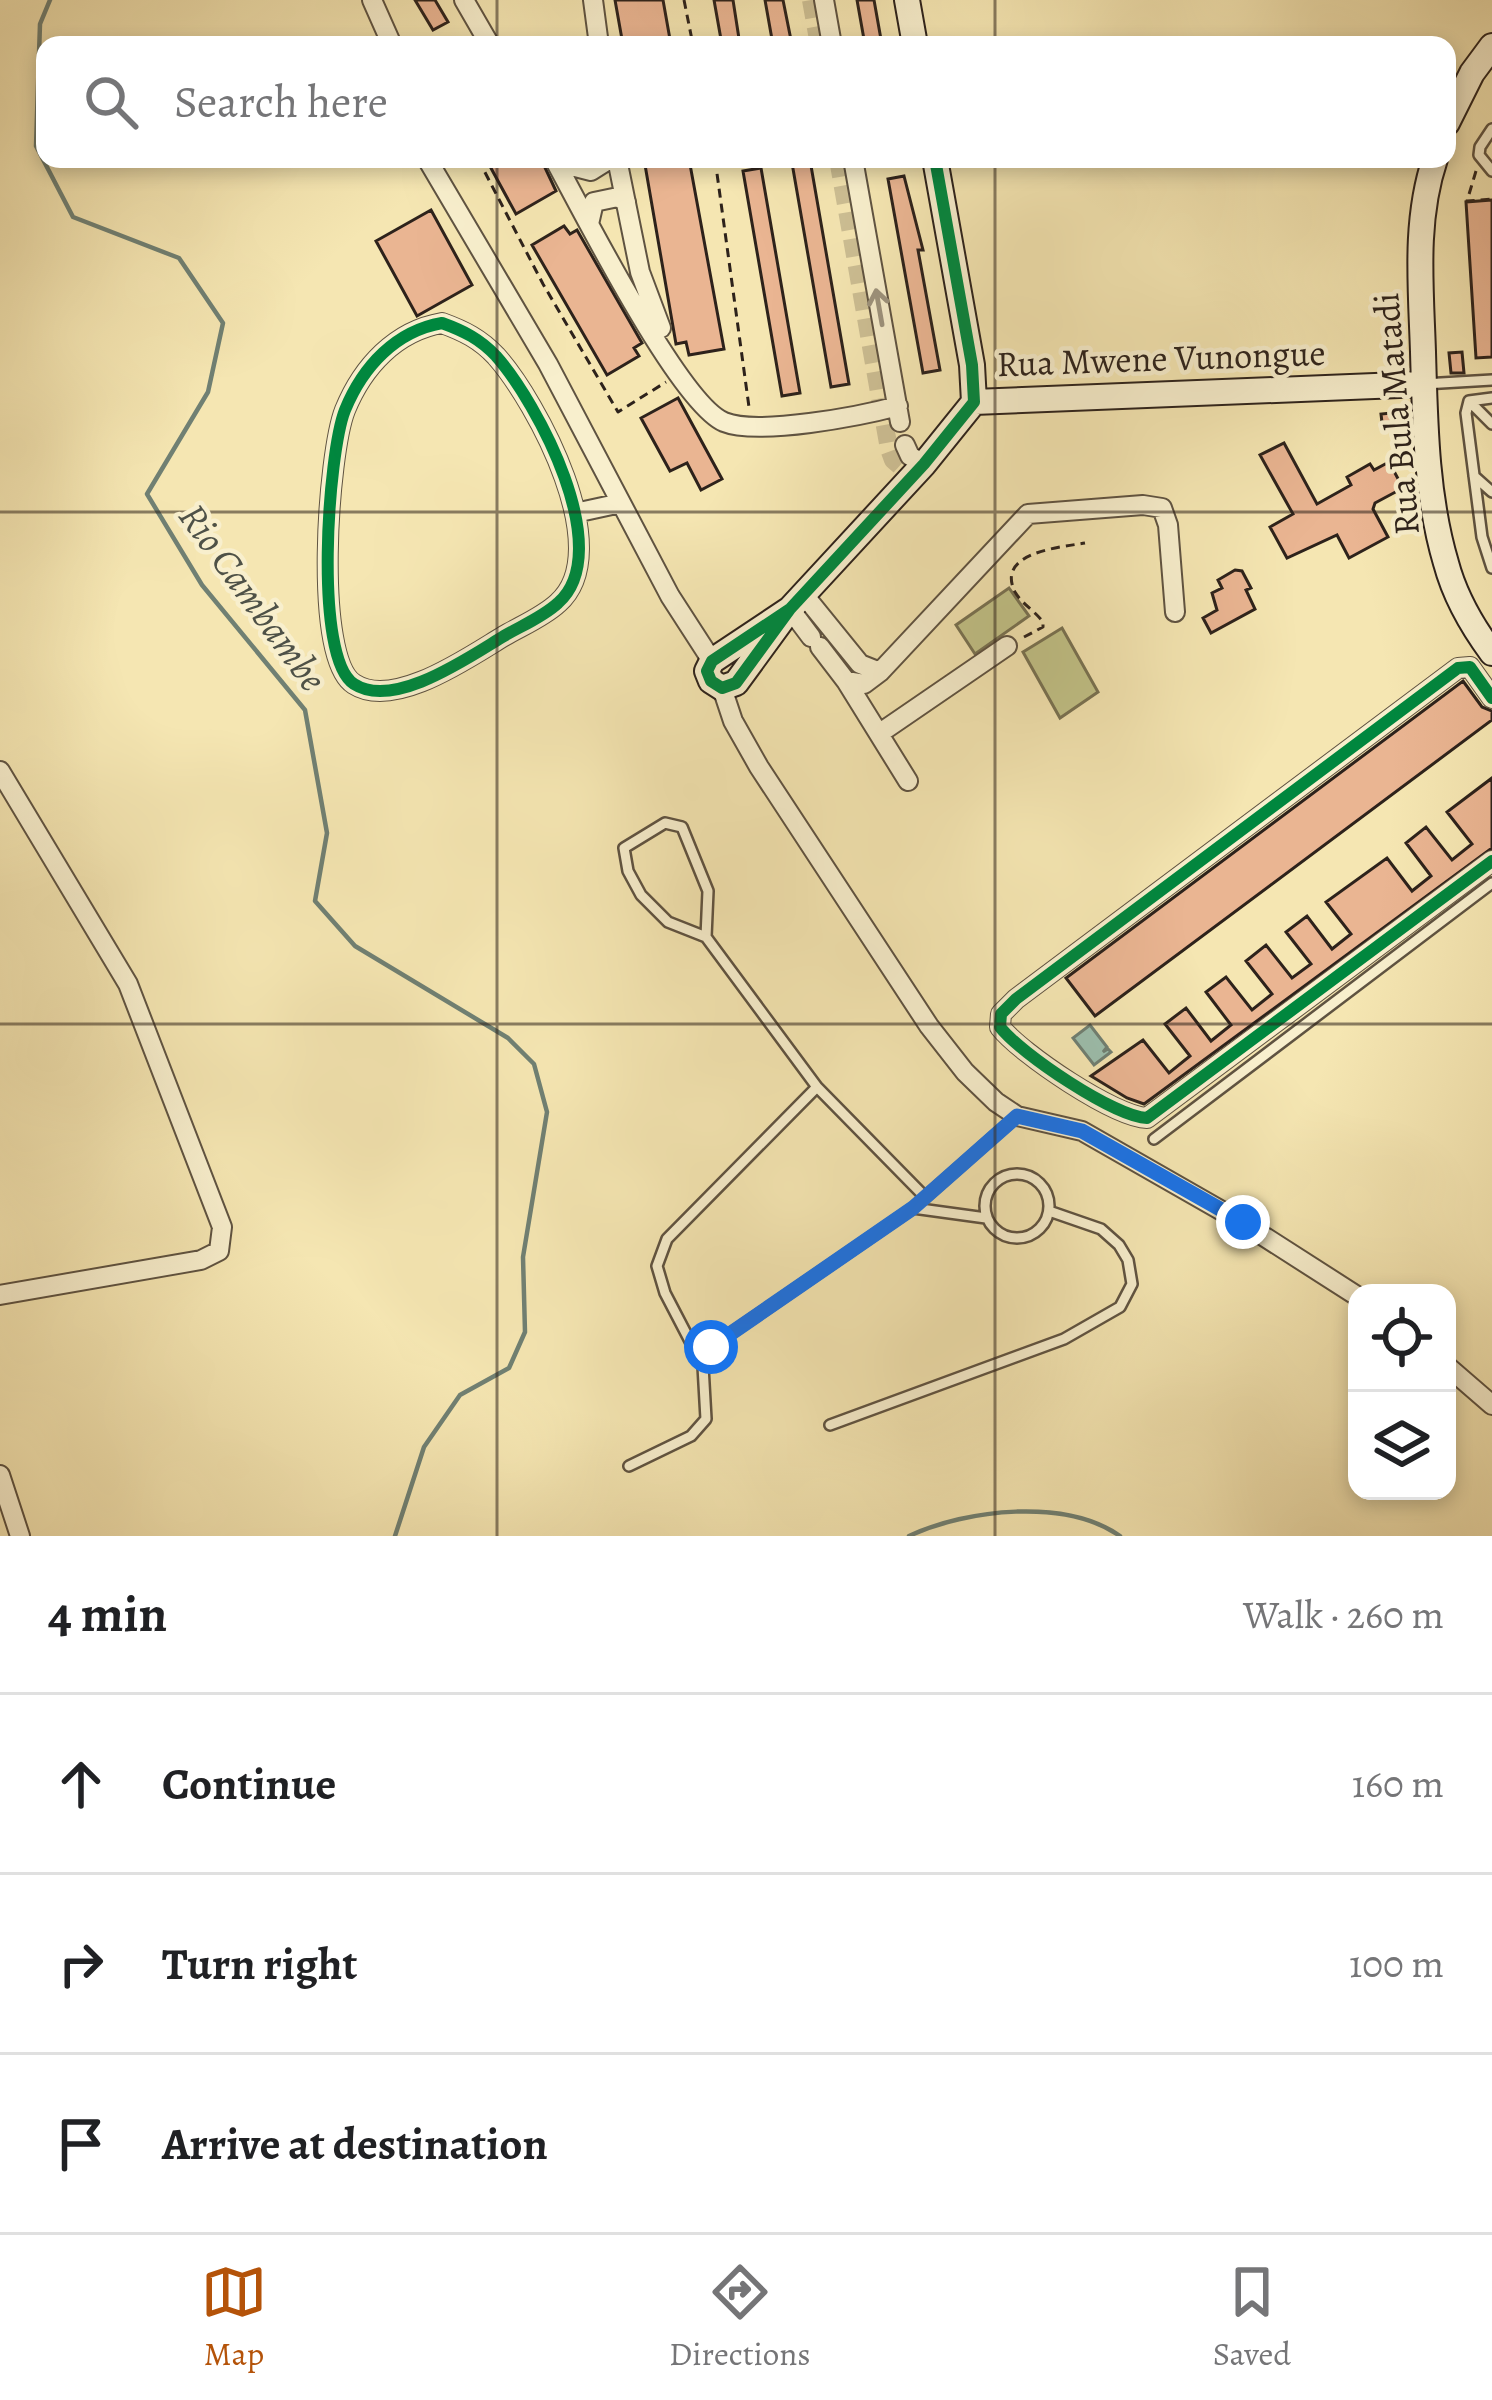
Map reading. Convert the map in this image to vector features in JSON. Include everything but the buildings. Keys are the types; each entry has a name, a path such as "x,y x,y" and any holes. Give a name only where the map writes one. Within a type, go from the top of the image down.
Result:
{"street":[{"path":"372,0 388,36"},
{"path":"464,0 485,36"},
{"path":"592,0 598,36"},
{"path":"824,0 830,36"},
{"path":"907,0 913,36"},
{"path":"1456,105 1492,46"},
{"path":"432,168 548,364 670,596 712,661"},
{"path":"559,168 701,407 723,422 749,428 898,407"},
{"path":"617,168 640,272 666,337 709,400 729,413 750,416 898,407"},
{"path":"855,168 898,407"},
{"path":"722,688 736,683 797,602 924,464 974,402 972,365 937,168"},
{"name":"Rua Bula Matadi","path":"1432,168 1419,253 1431,485 1445,563 1475,631 1492,653"},
{"path":"590,224 594,202 618,197 626,202"},
{"path":"442,323 470,333 518,383 557,458 575,513 577,574 556,605 422,681 376,691 356,686 342,674 329,598 334,452 345,411 385,349 420,327 442,323"},
{"name":"Rua Mwene Vunongue","path":"974,402 1424,384"},
{"path":"905,446 910,456 924,464"},
{"path":"575,513 621,502"},
{"path":"846,681 864,684 880,672 1028,514 1143,505 1162,508 1168,525 1175,612"},
{"path":"797,602 840,635 860,664 880,672"},
{"path":"797,602 818,645 908,781"},
{"path":"797,602 712,661 707,671 711,681 722,688 733,721 759,767 929,1026 965,1072 1017,1116 1082,1131 1263,1234 1348,1290"},
{"path":"818,645 840,635"},
{"path":"880,734 1006,646"},
{"path":"1492,698 1470,667 1458,668 1016,999 1000,1014 1000,1027 1068,1082 1134,1117 1147,1118 1492,861"},
{"path":"0,771 128,984 223,1227 219,1252 201,1260 0,1295"},
{"path":"1456,1374 1492,1405"},
{"path":"0,1475 20,1536"}],"lane":[{"path":"1492,129 1479,155 1492,172"},
{"path":"1424,384 1492,380"},
{"path":"1469,401 1492,398"},
{"path":"1469,401 1492,424"},
{"path":"1469,401 1466,413 1482,536 1492,568"},
{"path":"1474,476 1492,492"},
{"path":"1482,536 1492,545"},
{"path":"706,937 708,891 682,827 665,823 624,848 628,871 641,895 668,922 706,937 817,1087 925,1197"},
{"path":"1154,1139 1492,883"},
{"path":"628,1466 691,1436 706,1419 703,1366 657,1266 667,1239 817,1087"},
{"path":"703,1366 711,1347 913,1208 1017,1116"},
{"path":"1011,1174 1040,1183 1049,1201 1040,1229 1022,1238 1001,1234 986,1217 986,1195 1000,1178 1011,1174"},
{"path":"913,1208 986,1217"},
{"path":"830,1426 1064,1339 1120,1307 1132,1284 1128,1260 1119,1245 1101,1229 1049,1211"}],"path":[{"path":"684,0 691,36"},
{"path":"483,168 618,412 678,374"},
{"path":"716,168 750,416"},
{"path":"1006,646 1043,627 1040,616 1013,588 1013,575 1022,560 1044,550 1085,543"}],"green space":[{"path":"1009,588 1029,616 975,654 956,625"},
{"path":"1062,628 1098,692 1060,718 1023,652"}],"shaded area":[{"path":"1090,1025 1107,1047 1103,1052 1111,1052 1094,1065 1073,1038"}],"waterway":[{"name":"Rio Cambambe","path":"40,36 50,0"},
{"name":"Rio Cambambe","path":"47,168 73,217 179,258 223,323 208,392 147,494 202,585 305,710 327,833 315,901 355,946 508,1038 534,1064 547,1112 523,1257 525,1332 509,1368 460,1395 424,1447 395,1536"},
{"name":"Rio Cambambe","path":"909,1536 959,1519 1016,1512 1072,1516 1120,1536"}],"tunnel":[{"path":"811,0 817,36"},
{"path":"840,168 889,449 893,460 912,477"}],"cycle path":[{"path":"790,609 924,464 974,402 972,365 937,168"},
{"path":"442,323 471,336 496,356 549,441 575,514 579,549 574,579 552,608 452,667 410,686 370,690 354,684 341,667 333,636 328,553 339,433 352,394 371,365 396,342 442,323"},
{"path":"790,609 736,683 722,688 711,681 707,671 712,661 790,609"},
{"path":"1492,698 1470,667 1458,668 1016,999 1001,1014 1000,1027 1069,1082 1113,1107 1147,1118 1492,861"}],"route":[{"path":"711,1347 913,1208 1017,1116 1082,1131 1243,1222"}]}
